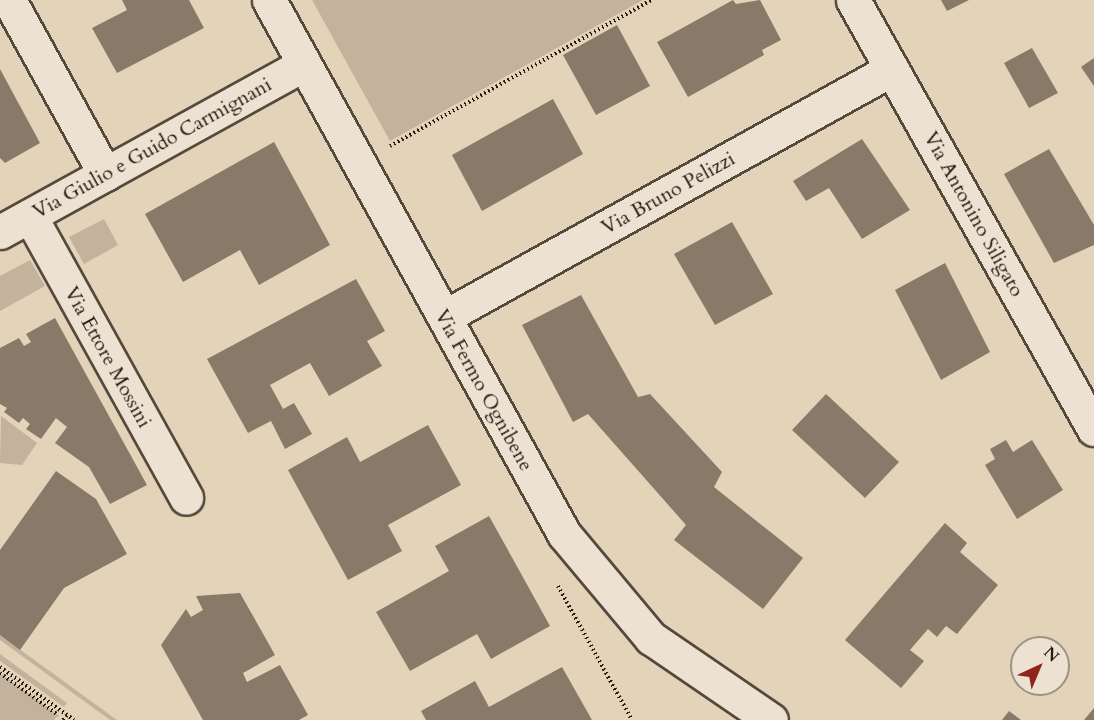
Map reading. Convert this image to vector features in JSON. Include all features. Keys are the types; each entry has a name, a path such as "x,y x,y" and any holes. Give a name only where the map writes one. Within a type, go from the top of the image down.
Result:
{"street":[{"path":"9,0 105,174"},
{"name":"Via Fermo Ognibene","path":"269,0 564,534 651,638 771,720"},
{"name":"Via Antonino Siligato","path":"853,0 1094,429"},
{"name":"Via Giulio e Guido Carmignani","path":"0,232 304,64"},
{"name":"Via Bruno Pelizzi","path":"444,317 892,69"},
{"name":"Via Ettore Mossini","path":"30,216 186,498"}],"path":[{"path":"382,138 387,147 651,0"},
{"path":"557,584 632,720"},
{"path":"0,667 74,720"},
{"path":"0,673 57,715"},
{"path":"63,720 67,715"}],"shaded area":[{"path":"312,0 643,0 390,141"},
{"path":"104,219 118,245 84,264 69,237"},
{"path":"30,260 45,286 0,311 0,276"},
{"path":"1,416 37,443 22,465 0,463"},
{"path":"0,635 117,720 110,720 0,640"},
{"path":"0,654 67,703 64,707 0,661"},
{"path":"0,673 58,715 54,720 0,720"}],"building":[{"path":"122,0 189,0 204,28 117,73 92,28 127,10"},
{"path":"733,0 736,4 760,0 781,40 762,50 764,55 688,97 657,42"},
{"path":"941,0 969,0 947,11"},
{"path":"617,25 650,86 596,115 563,55"},
{"path":"1032,48 1058,93 1029,108 1004,63"},
{"path":"1094,58 1094,86 1081,67"},
{"path":"0,69 40,143 5,163 0,158"},
{"path":"553,99 583,154 482,211 452,155"},
{"path":"862,139 910,210 862,239 829,188 806,201 793,181"},
{"path":"274,142 330,245 259,285 240,250 183,282 145,214"},
{"path":"1049,149 1094,225 1094,245 1054,263 1004,174"},
{"path":"732,222 773,294 715,325 674,254"},
{"path":"945,263 990,352 941,380 895,290"},
{"path":"356,279 385,331 367,341 382,366 329,396 310,363 270,385 283,409 294,403 312,434 285,449 271,421 248,433 207,359"},
{"path":"581,295 638,397 650,394 722,472 714,487 803,558 763,609 674,540 686,525 588,414 573,422 522,325"},
{"path":"55,318 147,485 110,504 89,467 55,443 67,427 56,418 41,439 26,429 30,424 23,418 19,423 4,412 7,408 0,404 0,348 19,338 24,346 31,342 26,334"},
{"path":"826,394 899,462 865,498 792,430"},
{"path":"428,425 461,485 388,525 402,551 348,580 288,470 347,437 360,462"},
{"path":"1006,440 1013,452 1032,440 1063,490 1017,519 985,465 995,459 990,449"},
{"path":"56,471 96,499 127,554 64,588 20,650 0,635 0,550"},
{"path":"489,516 550,626 491,659 477,634 410,671 376,612 449,571 435,546"},
{"path":"945,523 967,543 960,552 998,585 957,634 946,626 937,637 928,629 910,650 924,661 901,688 845,640"},
{"path":"240,593 275,655 243,673 247,682 280,665 308,715 299,720 203,720 161,645 186,609 191,617 203,610 196,596"},
{"path":"562,667 592,720 426,720 421,711 475,681 489,707"},
{"path":"1094,708 1094,720 1084,720"},
{"path":"1009,711 1021,720 1002,720"}]}
